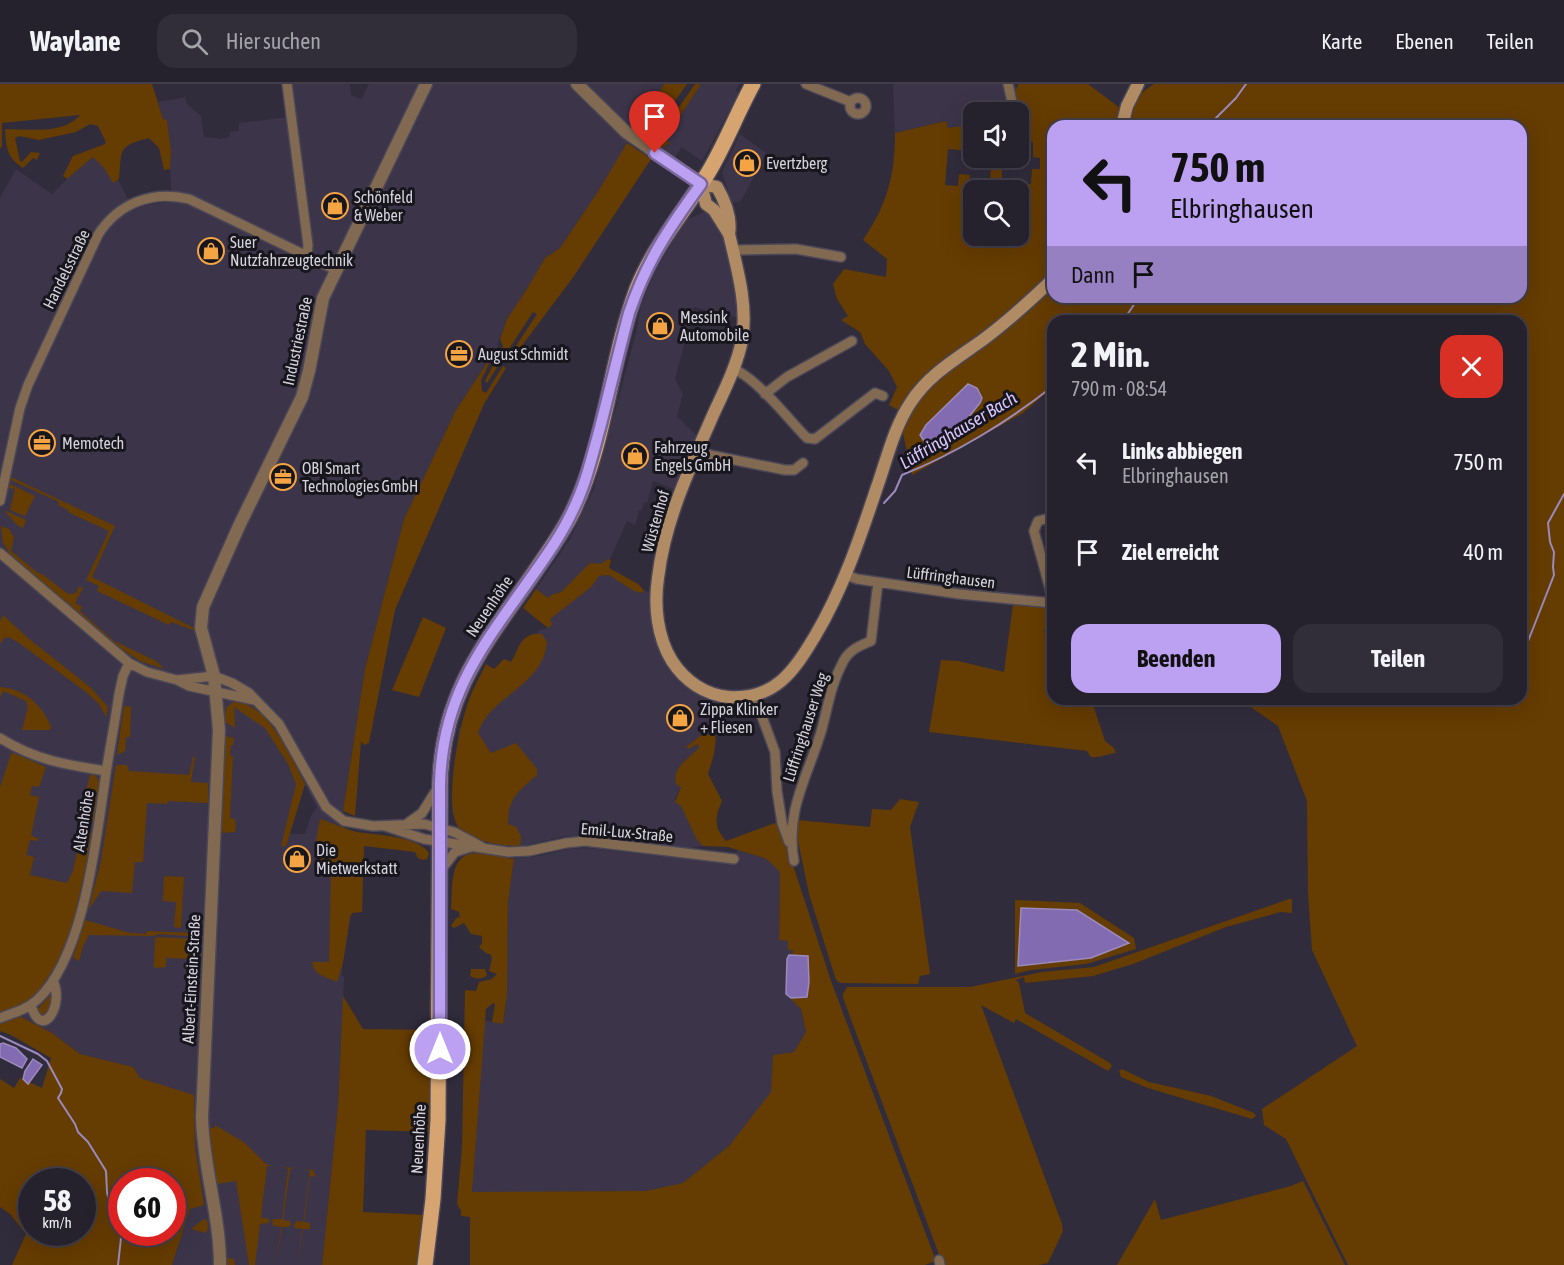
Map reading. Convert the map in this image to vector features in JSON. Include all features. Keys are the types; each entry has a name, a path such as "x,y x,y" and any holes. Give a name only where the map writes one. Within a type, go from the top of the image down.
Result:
{"main road":[{"name":"Neuenhöhe","path":"425,1265 433,1199 438,1120 440,784 444,738 451,712 460,688 482,649 554,545 573,510 589,469 626,324 637,290 656,250 715,160 753,84"},
{"path":"1124,120 1130,99 1138,84"},
{"name":"Wüstenhof","path":"729,234 730,226 725,202 717,187 701,184 706,204 714,210 729,234 744,313 742,340 733,369 674,508 663,546 656,596 658,624 672,661 693,684 719,695 738,697 754,695 773,688 794,670 819,630 846,575 894,437 905,411 916,394 934,375 1002,324 1047,284"}],"street":[{"path":"286,84 308,245 307,255"},
{"name":"Industriestraße","path":"217,693 201,628 202,607 302,397 309,371 320,306 426,84"},
{"path":"577,84 626,132 701,184"},
{"path":"806,84 851,102"},
{"path":"1008,84 1012,102"},
{"name":"Handelsstraße","path":"0,501 20,408 28,385 96,238 116,214 141,200 164,196 179,197 205,206 336,270"},
{"path":"733,250 796,249 841,257"},
{"path":"765,394 787,377 852,341"},
{"path":"733,369 740,371 765,394 807,438 815,439 875,393 883,396"},
{"path":"698,450 710,455 785,470 794,470 803,463"},
{"name":"Lüffringhausen","path":"1047,519 1038,521 1034,531 1047,579"},
{"path":"0,553 129,663 147,672 177,680 189,686 254,700"},
{"name":"Lüffringhausen","path":"846,575 955,594 1047,601"},
{"name":"Lüffringhauser Weg","path":"794,861 791,847 792,821 797,797 811,766 830,691 844,660 855,647 871,641 878,582"},
{"name":"Altenhöhe","path":"0,1018 31,1005 43,994 53,980 68,949 81,913 94,849 119,694 129,663"},
{"path":"177,680 214,676 232,682 249,693 279,724 316,791 332,813 349,823 385,826 408,823 440,834"},
{"name":"Albert-Einstein-Straße","path":"217,693 219,750 202,1117 204,1157 220,1265"},
{"path":"754,695 775,752 777,791 782,823 791,847"},
{"path":"0,738 39,758 106,771"},
{"path":"408,823 422,813 440,784"},
{"path":"777,791 797,797"},
{"path":"385,826 403,833 440,834"},
{"name":"Emil-Lux-Straße","path":"440,834 478,846 516,852 585,841 734,859"},
{"path":"440,872 455,852 478,846"},
{"name":"Altenhöhe","path":"31,1005 39,1019 46,1020 51,1017 55,1009 57,989 53,980"}],"shaded area":[{"path":"0,84 152,84 163,119 167,120 171,151 170,169 164,170 159,148 149,138 126,147 121,156 119,179 113,183 105,169 93,157 67,179 63,176 73,156 106,142 98,126 90,124 76,132 39,140 19,136 15,138 20,161 22,162 31,152 40,153 37,160 33,158 23,168 8,152 5,129 45,130 64,126 80,115 2,123 2,147 0,148"},
{"path":"290,84 350,84 351,95 361,99 369,84 664,84 597,193 560,248 545,258 507,319 498,346 456,410 404,519 365,669 343,811 345,913 351,913 341,975 344,977 338,1106 322,1265 172,1265 178,1246 186,1246 186,1221 190,1209 204,1205 195,1147 194,1096 139,1078 133,1067 80,1054 52,1033 21,1017 57,964 72,928 94,831 81,833 73,871 67,883 0,874 0,198 16,169 52,194 101,150 133,210 148,205 172,202 171,151 167,120 163,119 158,102 187,97 185,99 187,104 201,116 204,137 221,139 230,137 230,132 239,131 239,123 289,117","holes":["305,785 317,807 311,816 305,834 290,834"]},
{"path":"664,84 687,84 647,140 636,130"},
{"path":"695,84 701,84 665,139 670,143 662,148 654,143"},
{"path":"701,84 739,84 736,91 739,93 702,161 682,147 675,157 662,148 669,144 664,140"},
{"path":"893,84 1014,84 1017,88 1013,94 1016,102 963,102 963,126 948,128 946,121 895,133"},
{"path":"1019,84 1088,84 1120,108 1154,84 1564,84 1564,1265 1348,1265 1286,1139 1264,1125 1262,1109 1357,1046 1312,950 1308,894 1307,801 1278,726 1248,705 1527,705 1527,315 1047,315 1047,392 1023,413 912,475 898,410 889,405 897,387 889,371 865,344 860,332 841,320 848,316 837,299 833,284 844,269 886,277 887,259 863,240 884,202 888,189 895,133 946,121 948,128 963,126 963,150 948,149 945,185 958,186 959,174 970,175 970,180 963,180 963,246 1029,246 1029,184 1031,184 1032,169 1040,169 1040,158 1033,157 1033,142 1029,142 1029,102 1016,102 1013,94"},
{"path":"740,134 766,153 741,201 732,203 722,172"},
{"path":"627,143 651,159 574,276 509,363 506,361 537,314 533,312 487,383 485,381 503,346 500,339 507,319 545,258 560,248"},
{"path":"991,168 1002,168 1002,180 990,180"},
{"path":"704,212 714,216 722,231 737,293 739,318 694,307 675,379 683,394 677,416 698,437 676,490 653,481 647,503 644,502 642,510 639,510 635,525 627,521 610,559 571,582 561,592 548,598 536,589 570,539 594,489 636,333 641,305 654,273 686,220"},
{"path":"498,346 481,380 482,391 486,393 503,366 506,368 484,404 395,610 369,743 364,745 361,741 355,816 343,811 365,669 404,519 456,410"},
{"path":"968,384 977,388 982,398 980,403 963,424 949,436 933,442 924,441 920,435 926,425"},
{"path":"11,477 115,526 92,577 196,631 171,622 169,625 97,591 99,586 86,580 109,531 68,512 58,505 59,502 11,480"},
{"path":"10,484 35,496 25,516 10,510 15,489 9,488"},
{"path":"4,510 26,520 23,528 17,525"},
{"path":"1,526 9,529 14,537 11,551 68,594 76,593 79,586 83,588 75,603 82,607 80,611 114,641 156,661 164,669 140,661 121,649 12,557 3,543"},
{"path":"608,559 611,560 609,568 638,584 644,590 642,593 634,591 609,575 599,576 591,587 550,619 552,624 548,628 523,608 536,589 548,598 561,592 590,563 601,564"},
{"path":"609,575 642,592 644,590 652,594 653,629 669,665 731,702 728,710 730,711 716,737 704,733 686,747 688,749 698,744 699,748 681,764 681,787 675,799 684,810 697,840 703,846 691,848 585,835 565,836 528,845 505,846 485,841 463,831 452,813 459,729 506,677 538,631 548,628 549,619 590,587 599,576"},
{"path":"1013,604 1047,607 1047,629 1044,630 1047,639 1047,705 1093,705 1105,741 1114,748 1116,753 1091,757 1087,751 929,732 941,660 958,661 1004,672"},
{"path":"3,615 29,639 90,687 108,707 106,717 99,704 86,692 19,643 9,637 4,638 0,644 0,622"},
{"path":"423,617 446,628 419,697 392,690"},
{"path":"533,634 542,634 547,642 536,670 527,681 493,709 484,720 478,733 491,753 516,743 537,769 537,775 516,795 510,807 508,824 516,827 521,836 520,846 497,844 471,837 459,828 454,817 452,802 454,764 466,709 486,664 494,669 504,659 511,662 524,639"},
{"path":"0,687 17,691 38,705 51,727 50,730 22,730 28,707 26,701 3,691 0,698"},
{"path":"233,702 246,704 267,721 285,746 305,784 286,846 281,846 296,784 288,764 265,728 234,707 235,728 225,722 226,708"},
{"path":"124,706 131,707 130,737 126,737 125,751 117,755"},
{"path":"704,733 716,737 708,774 722,801 716,822 722,836 726,841 778,822 788,841 789,853 831,981 936,1261 925,1265 470,1265 470,1217 461,1216 457,1204 462,1148 465,990 476,991 479,982 492,979 497,974 489,971 492,958 490,954 479,947 482,943 482,936 471,934 464,923 454,928 451,926 456,918 460,917 459,912 451,909 452,882 461,859 468,855 482,853 514,859 508,901 507,994 503,1024 492,1022 495,1004 493,1003 486,1009 472,1192 646,1191 683,1183 729,1146 771,1092 773,1055 794,1052 806,1032 801,1009 789,997 806,997 806,955 792,955 793,950 788,950 788,941 779,940 780,872 767,859 728,847 703,846 697,840 681,806 675,802 681,787 676,784 676,773 699,748 698,744 688,749 686,747"},
{"path":"225,736 234,738 230,756 233,756 230,818 235,819 236,826 235,832 221,833"},
{"path":"13,753 46,767 39,787 32,786 30,795 39,797 31,836 38,838 37,841 30,840 26,855 34,857 30,875 67,883 73,871 81,833 94,831 72,928 57,964 21,1017 52,1033 80,1054 133,1067 140,1078 194,1095 195,1147 204,1205 190,1209 186,1221 186,1168 108,1168 108,1246 178,1246 172,1265 12,1265 21,1246 96,1246 96,1168 18,1168 18,1224 0,1207 0,1079 14,1088 20,1078 42,1088 51,1058 0,1031 0,787"},
{"path":"193,757 195,757 191,782 208,783 208,803 168,801 167,804 147,803 143,862 135,862 132,893 101,891 89,908 101,861 116,765 127,765 129,771 189,775"},
{"path":"91,773 99,781 99,801 95,821 82,823 93,778 87,799 84,798"},
{"path":"900,799 919,802 910,827 930,974 920,976 918,984 841,983 835,977 809,894 796,831 798,820 870,827 872,809 891,810"},
{"path":"320,819 357,832 385,835 416,843 429,853 427,859 423,860 418,858 415,852 364,846 362,912 352,913 350,917 343,963 337,982 318,973 312,962 329,962 331,870 316,865 316,841"},
{"path":"585,848 734,864 737,850 768,859 780,872 779,940 788,941 793,950 792,955 789,955 806,1033 794,1052 773,1055 772,1092 729,1146 683,1183 647,1191 472,1193 484,1020 503,1024 506,1006 508,901 514,859"},
{"path":"164,876 184,877 181,928 174,927 176,902 163,901"},
{"path":"1292,899 1292,913 1281,912 1226,927 1133,964 1093,976 1025,983 1024,977 1016,980 1019,983 1025,1013 1110,1063 1112,1066 1108,1071 1016,1019 1014,1023 981,1005 1063,1231 1048,1263 1039,1265 943,1265 843,998 847,987 970,987 1042,972 1094,967"},
{"path":"1015,900 1080,903 1134,938 1136,949 1086,964 1015,974"},
{"path":"1021,908 1077,910 1129,943 1091,958 1018,966"},
{"path":"199,919 202,919 201,937 159,934 154,936 89,935 79,961 73,958 85,920 130,933 146,934 147,931 196,933"},
{"path":"155,938 192,939 191,959 166,958 166,967 154,968"},
{"path":"194,939 201,939 200,960 193,964"},
{"path":"789,955 808,956 807,997 791,998 786,994"},
{"path":"471,969 485,969 487,975 481,978 472,977 470,976"},
{"path":"53,992 49,1012 39,1014 38,1009"},
{"path":"343,996 363,1029 434,1030 432,1132 366,1130 363,1212 426,1215 418,1265 322,1265 338,1106"},
{"path":"445,996 447,997 447,1090 441,1181"},
{"path":"0,1044 16,1048 27,1059 22,1068 0,1057"},
{"path":"33,1059 42,1065 28,1084 23,1079"},
{"path":"1122,1069 1149,1082 1211,1096 1254,1113 1256,1116 1252,1119 1148,1088 1121,1077 1119,1071"},
{"path":"215,1125 245,1143 266,1164 274,1166 267,1166 261,1217 269,1219 269,1223 260,1224 255,1265 249,1265 236,1181 217,1184 227,1258 234,1259 235,1265 226,1265 210,1156 208,1128 214,1128"},
{"path":"282,1167 296,1168 290,1169 283,1220 290,1221 291,1225 282,1227 276,1265 281,1227 272,1225 273,1219 282,1219 288,1169"},
{"path":"304,1169 313,1170 316,1177 310,1176 304,1222 310,1223 310,1229 303,1229 298,1265 302,1229 294,1226 296,1221 303,1222 310,1171"},
{"path":"1303,1181 1345,1265 1117,1265 1155,1199 1161,1220"},
{"path":"204,1219 207,1220 206,1233 191,1229"}],"waterway":[{"name":"Lüffringhauser Bach","path":"1214,120 1236,98 1246,84"},
{"name":"Lüffringhauser Bach","path":"1127,315 1135,303"},
{"name":"Lüffringhauser Bach","path":"884,503 895,491 902,475 981,436 1047,390"},
{"path":"1527,644 1554,575 1554,552 1550,542 1548,523 1564,494"},
{"path":"0,1036 38,1054 47,1061 62,1089 58,1098 78,1132 88,1142 106,1171 107,1192 113,1220 121,1238 118,1265"}],"place":[{"name":"Evertzberg","path":"747,163"},
{"name":"Schönfeld & Weber","path":"335,206"},
{"name":"Suer Nutzfahrzeugtechnik","path":"211,251"},
{"name":"Messink Automobile","path":"660,326"},
{"name":"August Schmidt","path":"459,354"},
{"name":"Memotech","path":"42,443"},
{"name":"Fahrzeug Engels GmbH","path":"635,456"},
{"name":"OBI Smart Technologies GmbH","path":"283,477"},
{"name":"Zippa Klinker + Fliesen","path":"680,718"},
{"name":"Die Mietwerkstatt","path":"297,859"}],"route":[{"path":"440,1049 440,784 442,749 447,725 460,688 476,658 567,524 589,469 629,313 645,269 701,184 655,153"}]}
